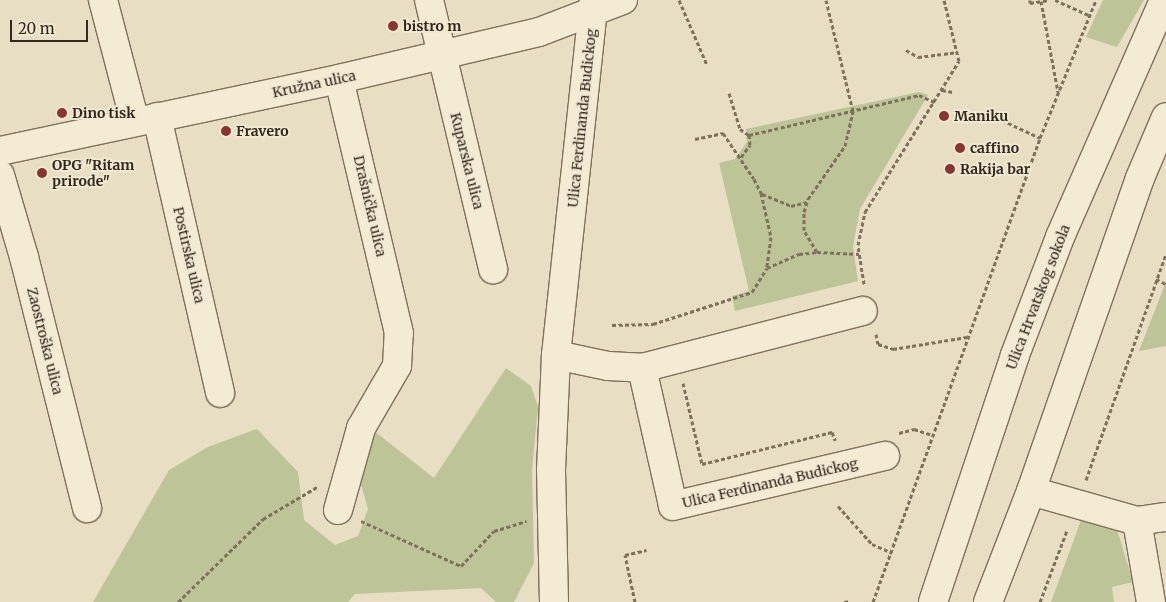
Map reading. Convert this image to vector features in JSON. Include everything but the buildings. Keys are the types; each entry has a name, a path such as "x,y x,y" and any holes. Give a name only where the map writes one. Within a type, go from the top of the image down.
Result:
{"street":[{"name":"Postirska ulica","path":"103,0 146,119 220,394"},
{"name":"Kuparska ulica","path":"430,0 440,53 493,269"},
{"name":"Kružna ulica","path":"0,151 339,79 440,53 559,27 594,6 623,0"},
{"name":"Ulica Hrvatskog sokola","path":"933,602 1036,301 1060,237 1164,0"},
{"name":"Ulica Ferdinanda Budickog","path":"554,602 551,514 556,355 594,6"},
{"name":"Drašnička ulica","path":"338,510 361,428 397,366 399,333 339,79"},
{"path":"988,602 1031,490 1140,178 1166,117"},
{"name":"Zaostroška ulica","path":"0,175 24,257 87,508"},
{"path":"556,355 608,366 642,368 868,311"},
{"name":"Ulica Ferdinanda Budickog","path":"642,368 673,506 890,445"},
{"path":"1031,490 1137,520 1166,517"},
{"path":"1137,520 1151,602"}],"path":[{"path":"679,0 707,65"},
{"path":"817,252 804,230 807,202 845,146 853,110 826,0"},
{"path":"944,0 959,61 865,212 860,225 859,254 868,311 878,344 893,349 967,337"},
{"path":"1030,0 1030,3 1048,0"},
{"path":"1055,0 1089,15"},
{"path":"873,602 1040,138 1096,0"},
{"path":"1041,1 1058,93"},
{"path":"906,50 918,57 957,52"},
{"path":"942,90 952,92"},
{"path":"729,93 740,129 750,135 919,95 934,102"},
{"path":"1002,120 1040,138"},
{"path":"612,325 653,324 752,292 767,268 771,237 761,193 741,157 723,133 695,139"},
{"path":"741,157 750,145 750,135"},
{"path":"761,193 780,204 791,206 807,202"},
{"path":"767,268 799,254 817,252 859,254"},
{"path":"1083,489 1166,254"},
{"path":"1156,279 1166,284"},
{"path":"683,381 702,464 832,432 838,450"},
{"path":"890,445 914,429 932,436"},
{"path":"178,602 263,519 350,466"},
{"path":"838,506 872,544 892,553"},
{"path":"338,510 461,566 494,531 551,514"},
{"path":"1040,602 1068,527"},
{"path":"635,602 625,555 646,550"},
{"path":"844,602 850,601"}],"green space":[{"path":"1103,0 1144,0 1117,47 1086,37"},
{"path":"919,92 928,95 860,209 853,247 858,281 735,311 732,296 749,291 719,163 735,159 747,142 746,129"},
{"path":"1166,281 1166,346 1139,351 1162,292"},
{"path":"506,368 531,386 538,407 532,470 534,563 514,602 496,602 481,588 355,594 348,602 93,602 169,470 208,447 257,429 298,472 304,520 335,545 358,536 368,509 357,470 369,427 434,478"},
{"path":"1084,512 1116,526 1133,582 1112,587 1114,602 1051,602"}],"place":[{"name":"bistro m","path":"393,26"},
{"name":"Dino tisk","path":"62,113"},
{"name":"Maniku","path":"944,116"},
{"name":"Fravero","path":"226,131"},
{"name":"caffino","path":"960,148"},
{"name":"Rakija bar","path":"950,169"},
{"name":"OPG \"Ritam prirode\"","path":"42,173"}]}
